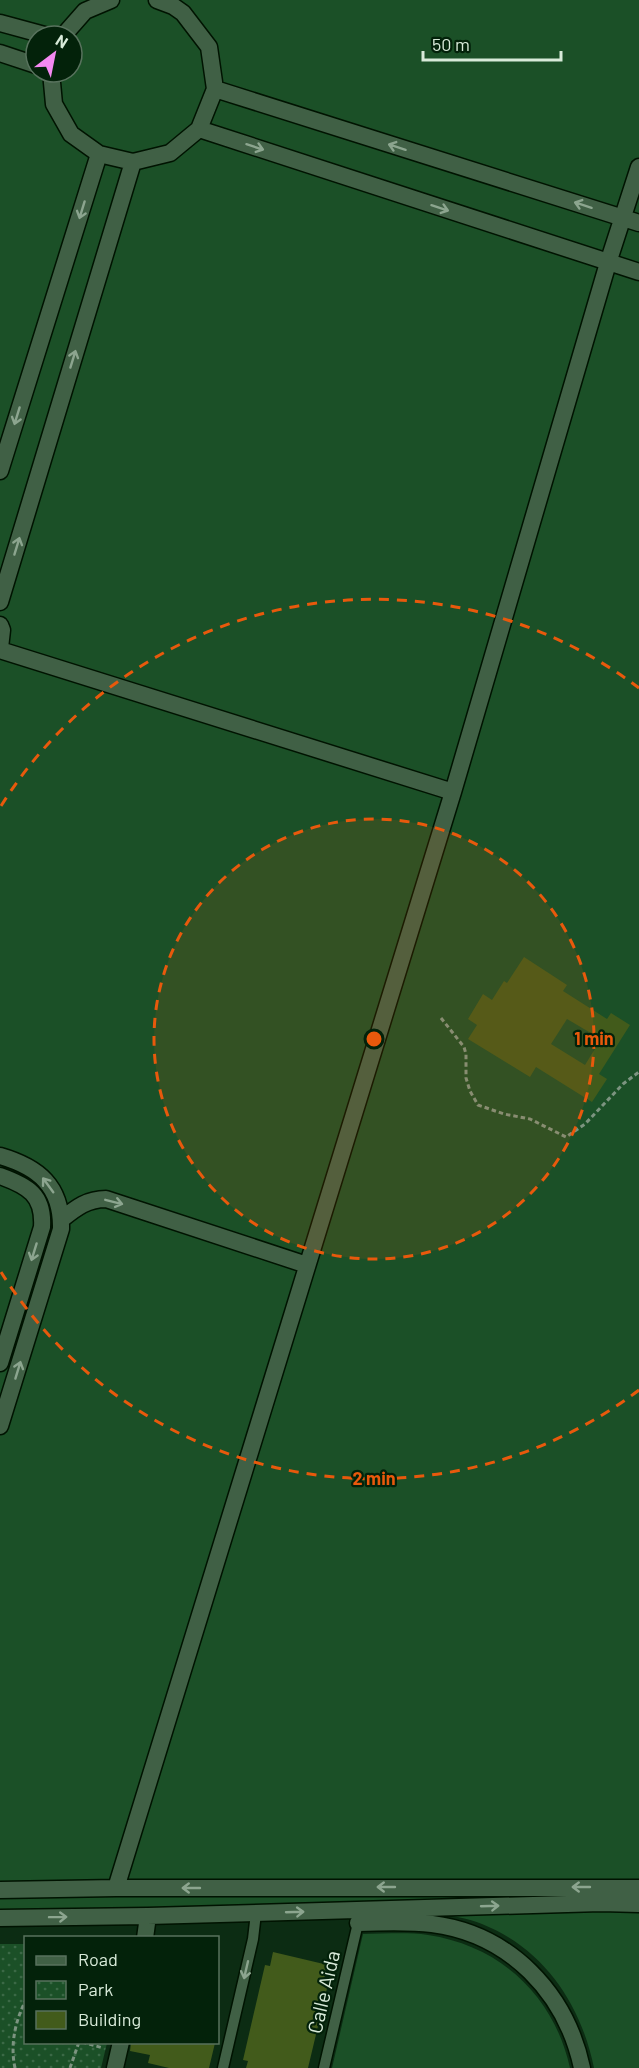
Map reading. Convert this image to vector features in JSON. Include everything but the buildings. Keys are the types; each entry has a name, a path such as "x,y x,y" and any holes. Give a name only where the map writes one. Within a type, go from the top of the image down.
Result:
{"street":[{"path":"74,24 85,11 111,0"},
{"path":"52,84 54,104 71,134 99,154 133,162 170,153 199,129 215,89 209,47 174,3 157,0"},
{"path":"0,23 24,30"},
{"path":"0,53 24,61"},
{"path":"215,89 631,220"},
{"path":"199,129 639,272"},
{"path":"0,471 99,154"},
{"path":"0,602 133,162"},
{"path":"116,1888 453,792 608,263 631,220 639,167"},
{"path":"0,625 2,630 0,649 453,792"},
{"path":"0,1156 21,1162 43,1177 58,1200 62,1219 61,1229 0,1426"},
{"path":"0,1176 30,1190 37,1198 43,1217 42,1227 0,1363"},
{"path":"62,1219 88,1201 106,1199 307,1264"},
{"path":"0,1890 639,1888"},
{"path":"0,1918 602,1903 639,1904"},
{"path":"145,1936 148,1916"},
{"path":"358,1923 433,1924 476,1935 513,1955 549,1991 563,2013 579,2052 582,2068"},
{"path":"114,2046 115,2068"}],"lane":[{"path":"223,2068 253,1939 256,1913"},
{"name":"Calle Aida","path":"324,2068 358,1923"}],"path":[{"path":"441,1018 464,1047 466,1078 478,1105 504,1114 530,1119 566,1137 585,1124 623,1084 639,1072"},
{"path":"15,2068 13,2054 15,2030 24,2005"},
{"path":"70,2068 80,2044"},
{"path":"91,2044 114,2046"}],"green space":[{"path":"0,0 639,0 639,2068 594,2068 580,2022 556,1981 541,1964 524,1948 482,1924 437,1913 0,1916"},
{"path":"363,1934 428,1935 479,1950 501,1963 537,1997 551,2018 570,2068 332,2068"},
{"path":"0,1944 24,1944 24,2044 107,2044 101,2068 0,2068"}]}
